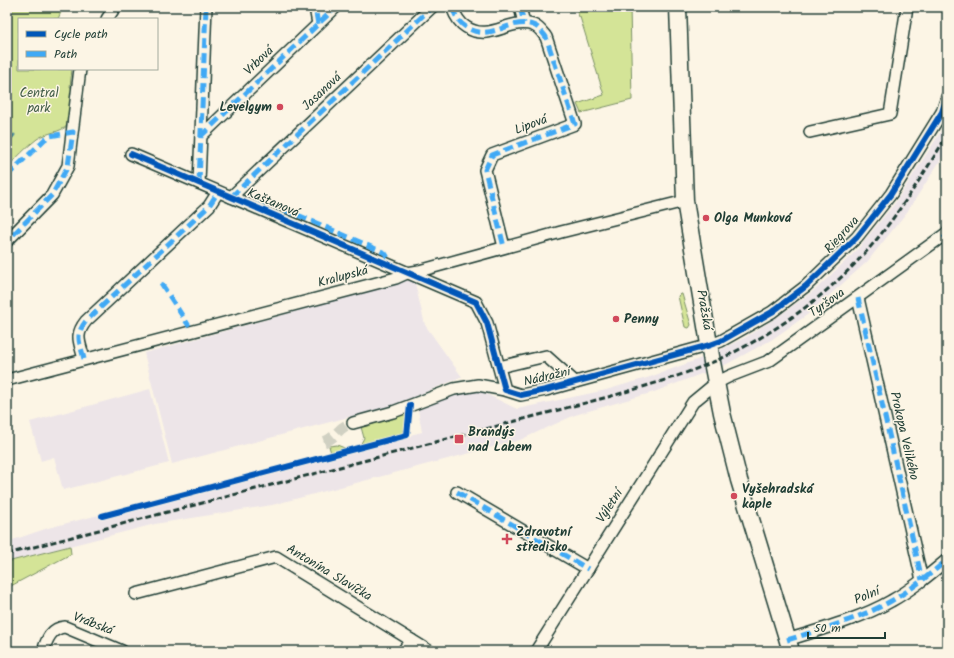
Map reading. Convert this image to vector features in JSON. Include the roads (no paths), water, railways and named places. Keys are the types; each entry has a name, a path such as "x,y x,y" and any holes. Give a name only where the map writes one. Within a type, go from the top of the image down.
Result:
{"main road":[{"name":"Pražská","path":"678,7 685,201 716,383 739,480 789,646"}],"street":[{"path":"108,18 115,7"},
{"path":"199,183 206,7"},
{"path":"318,24 316,13 322,7"},
{"name":"Vrbová","path":"201,136 336,7"},
{"name":"Jasanová","path":"231,197 432,7"},
{"path":"452,7 460,23 472,32 483,34 524,23 520,7"},
{"path":"810,132 890,114 907,7"},
{"name":"Lipová","path":"504,247 485,170 492,155 575,124 546,37 540,29 533,24 524,23"},
{"path":"7,241 52,194 68,166 80,70"},
{"name":"Riegrova","path":"710,345 727,338 789,300 834,261 853,242 891,194 906,172 942,112 947,97"},
{"name":"Kaštanová","path":"131,154 407,273"},
{"path":"84,359 78,339 79,330 86,321 209,206 218,192"},
{"name":"Kralupská","path":"7,380 419,271 504,247 685,201"},
{"name":"Tyršova","path":"716,383 769,361 946,236"},
{"path":"407,273 476,302 487,323 505,390"},
{"name":"Prokopa Velikého","path":"858,298 922,580"},
{"name":"Nádražní","path":"354,423 393,412 454,388 478,385 505,390 521,395 575,382 710,345"},
{"path":"499,367 546,356 575,382"},
{"name":"Výletní","path":"536,651 693,402 716,383"},
{"path":"457,492 588,569"},
{"name":"Antonína Slavíčka","path":"136,594 276,557 429,651"},
{"name":"Polní","path":"789,646 890,602 922,580 947,560"},
{"name":"Vrábská","path":"43,651 51,633 58,628 65,627 122,651"},
{"path":"403,651 411,640"}],"waterway":[{"path":"7,143 14,135"}],"tunnel":[{"path":"324,442 329,440 340,429 353,423"}],"railway":[{"path":"7,554 608,397 680,375 722,358 765,335 786,321 826,291 844,274 887,227 947,136"}],"place":[{"name":"Levelgym","path":"280,107"},
{"name":"Olga Munková","path":"706,218"},
{"name":"Penny","path":"616,319"},
{"name":"Brandýs nad Labem","path":"459,439"},
{"name":"Vyšehradská kaple","path":"734,496"},
{"name":"Zdravotní středisko","path":"507,539"}],"park label":[{"name":"Central park","path":"39,100"}]}
